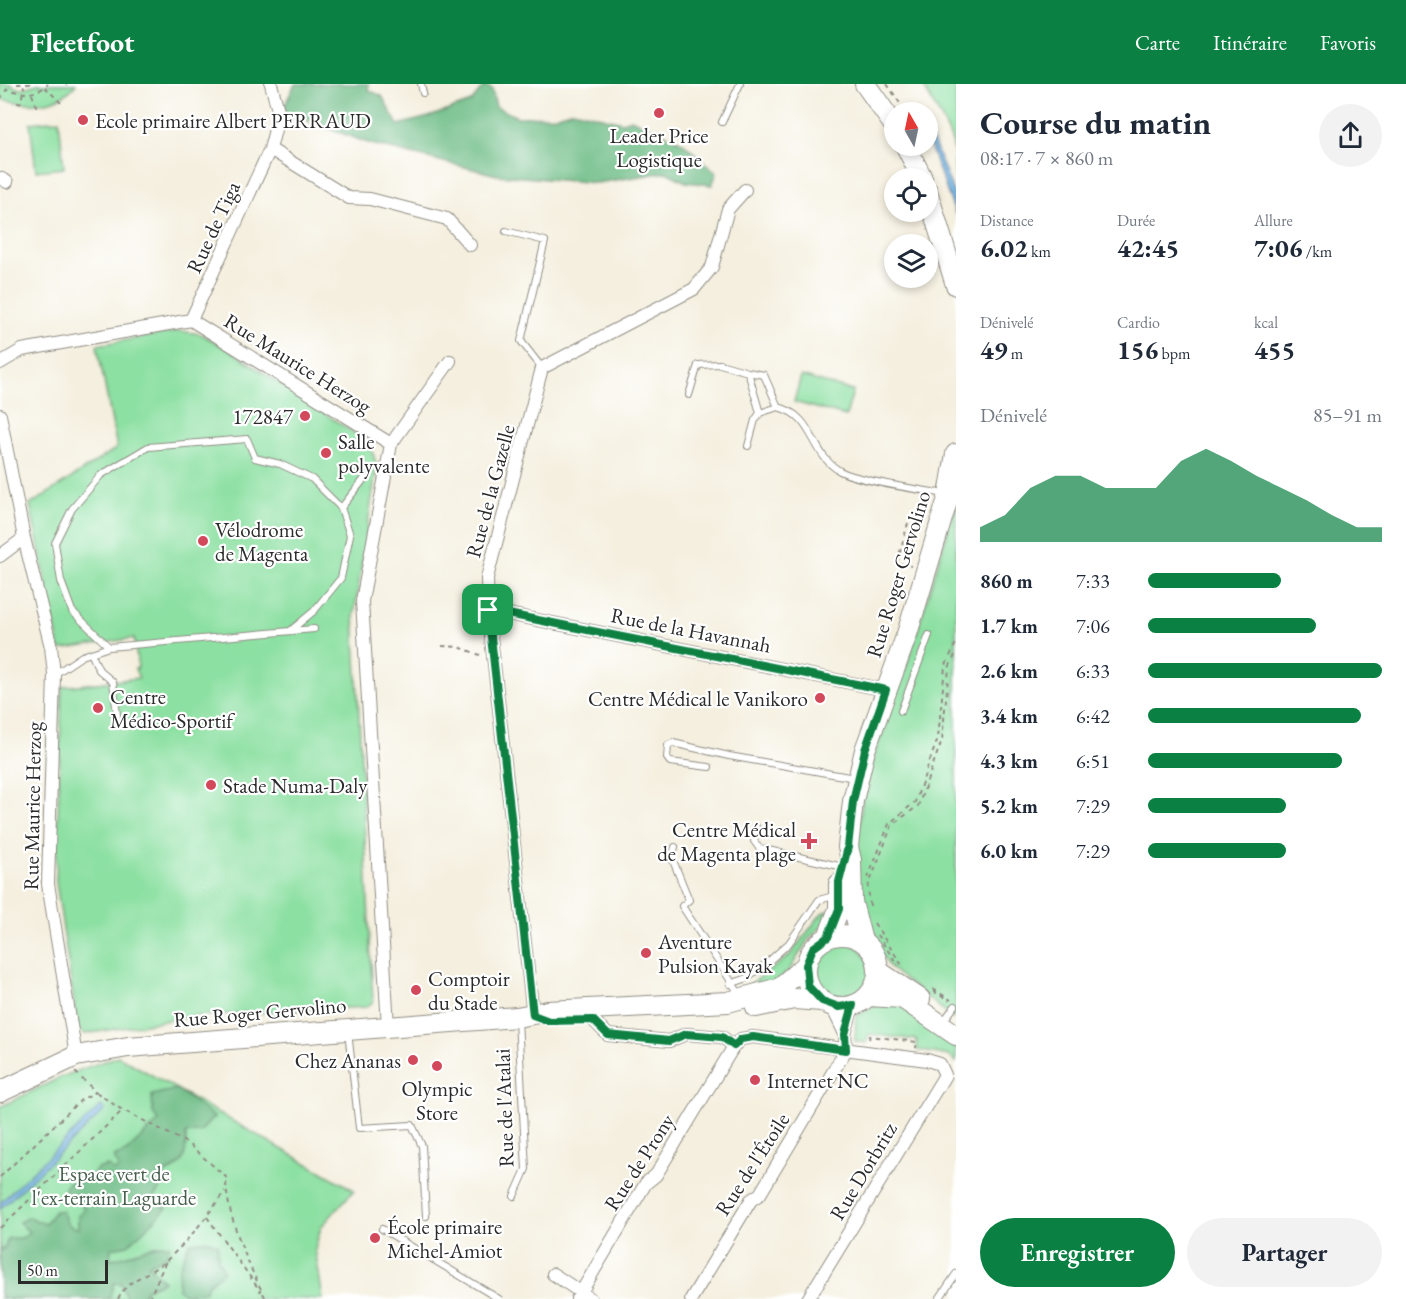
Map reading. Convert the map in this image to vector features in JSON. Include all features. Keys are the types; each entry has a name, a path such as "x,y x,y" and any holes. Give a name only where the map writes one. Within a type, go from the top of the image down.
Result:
{"main road":[{"path":"865,84 884,111"},
{"path":"937,222 956,285"},
{"name":"Rue Roger Gervolino","path":"828,937 839,909 838,895 846,868 851,812 858,778 886,690 907,634 925,570 953,494 956,454"},
{"name":"Rue Roger Gervolino","path":"846,868 852,909 866,932"},
{"path":"861,1000 877,980 878,971 866,932 828,937 813,948 806,965 808,986 827,1003 902,998 954,1019"},
{"name":"Rue Roger Gervolino","path":"0,1092 70,1059 128,1047 525,1016 548,1011 717,1004 736,990 779,988 806,965"},
{"path":"878,971 954,1019"},
{"name":"Rue Roger Gervolino","path":"525,1016 549,1021 715,1015 794,999 827,1003"}],"street":[{"name":"Rue de Tiga","path":"191,320 270,149 279,114 271,84"},
{"path":"270,149 349,198 370,199 447,219 470,245"},
{"path":"542,368 694,289 712,267 728,209 745,190"},
{"name":"Rue Maurice Herzog","path":"0,363 22,350 191,320 391,444"},
{"path":"388,1026 362,601 391,444 450,361"},
{"name":"Rue de la Gazelle","path":"525,1016 487,578 542,368"},
{"name":"Rue Maurice Herzog","path":"0,415 24,538 51,647 54,674 48,884 70,1059"},
{"path":"0,556 24,538"},
{"name":"Rue de la Havannah","path":"488,610 886,690"},
{"path":"845,1034 861,1000"},
{"path":"593,1020 608,1035 669,1041 686,1034 722,1037 734,1046 741,1039 753,1037 846,1050 845,1034 827,1003"},
{"name":"Rue de Prony","path":"583,1297 646,1182 656,1175 734,1046"},
{"name":"Rue Dorbritz","path":"808,1299 945,1075 940,1064 927,1060 846,1050"},
{"name":"Rue de l'Étoile","path":"690,1299 751,1200 760,1194 846,1050"},
{"path":"553,1274 583,1297"}],"lane":[{"path":"421,84 423,93"},
{"path":"722,122 740,84"},
{"path":"506,231 545,241 521,341 542,368"},
{"path":"689,395 698,365 720,364 764,375 778,406 798,415 822,453 841,471 953,494"},
{"path":"748,372 760,413"},
{"path":"748,446 755,420 760,413 778,406"},
{"path":"109,647 72,611 61,580 55,543 72,509 101,475 147,447 248,439 255,458 280,464 312,479 341,508 350,535 341,578 314,611 290,631"},
{"path":"341,508 365,478"},
{"path":"54,674 91,653 109,647 314,629"},
{"path":"901,711 929,635"},
{"path":"91,653 99,670 113,682 118,723"},
{"path":"709,767 669,761 668,745 673,743 858,778"},
{"path":"756,827 754,840 759,848 846,868"},
{"path":"675,847 672,858 689,900 682,906 736,990 745,979 789,943 819,900 826,896 838,895"},
{"name":"Rue de l'Atalai","path":"513,1196 526,1169 525,1016"},
{"path":"348,1029 359,1128 412,1125 422,1146 426,1216"},
{"path":"382,1229 499,1299"},
{"path":"939,1299 956,1274"}],"path":[{"path":"17,84 24,86 33,84"},
{"path":"0,99 7,88 22,94 32,93 48,84"},
{"path":"887,84 899,102"},
{"path":"17,103 21,102 24,86"},
{"path":"45,87 64,106"},
{"path":"32,93 37,108"},
{"path":"908,524 897,563 925,570"},
{"path":"956,643 945,667 938,738 915,802 889,824 865,887 868,910 868,887 892,825 918,806 942,740 949,668 956,653"},
{"path":"442,646 459,646 494,661"},
{"path":"866,932 904,971 872,917"},
{"path":"925,986 954,1019"},
{"path":"70,1059 96,1092 105,1099 187,1143 226,1177 225,1191 238,1236 266,1298"},
{"path":"0,1177 82,1099 96,1092"},
{"path":"0,1228 123,1110"},
{"path":"118,1299 123,1288 166,1261 207,1217 225,1191"},
{"path":"207,1217 266,1298"},
{"path":"149,1299 166,1261"}],"green space":[{"path":"0,84 9,84 19,89 38,84 76,84 68,92 51,101 21,103 0,99"},
{"path":"295,84 369,84 368,90 382,96 398,125 471,102 484,86 492,89 496,107 517,117 555,116 573,110 622,122 631,119 682,142 717,173 712,185 686,182 666,172 597,183 497,175 371,144 306,120 290,118 284,107"},
{"path":"922,84 956,84 956,179 954,149 938,112 938,102 932,102"},
{"path":"59,120 64,168 36,171 30,123"},
{"path":"180,331 201,334 231,351 369,443 377,465 354,615 373,1002 366,1007 194,1016 85,1034 78,1029 56,882 62,687 139,678 135,669 138,668 134,638 60,650 30,505 117,448 97,345"},
{"path":"801,376 853,391 846,416 794,402"},
{"path":"956,504 956,1020 891,969 868,935 862,924 855,858 865,780 907,665"},
{"path":"828,911 823,925 809,938 790,969 777,982 744,989 789,956 822,913"},
{"path":"841,942 852,944 861,950 867,959 869,970 867,981 861,990 852,996 841,998 830,996 821,990 815,981 813,970 815,959 821,950 830,944"},
{"path":"879,1003 900,1005 956,1045 956,1062 949,1056 917,1050 917,1040 869,1034 866,1043 855,1041 856,1016"},
{"name":"Espace vert de l'ex-terrain Laguarde","path":"118,1056 354,1190 321,1227 315,1249 323,1299 0,1299 0,1107 61,1077"},
{"path":"177,1089 214,1117 200,1132 186,1133 182,1161 174,1169 158,1177 161,1188 151,1200 167,1208 128,1245 111,1248 110,1259 154,1246 170,1245 167,1256 148,1265 164,1281 146,1289 141,1299 127,1299 121,1283 114,1283 109,1299 4,1299 0,1293 0,1250 5,1248 8,1238 22,1238 29,1232 19,1222 29,1217 45,1224 55,1211 62,1211 68,1225 78,1229 78,1216 85,1208 74,1198 62,1200 67,1183 89,1181 97,1169 108,1166 114,1171 119,1168 114,1157 126,1152 159,1121 153,1113 152,1095"},
{"path":"206,1240 218,1244 218,1259 224,1271 208,1284 205,1292 185,1294 178,1289 179,1269 189,1243"}],"water":[{"path":"938,154 956,199 956,215 934,156 938,156"},
{"path":"101,1106 105,1110 0,1209 0,1203"}],"place":[{"name":"Leader Price Logistique","path":"659,113"},
{"name":"Ecole primaire Albert PERRAUD","path":"83,120"},
{"name":"172847","path":"305,416"},
{"name":"Salle polyvalente","path":"326,453"},
{"name":"Vélodrome de Magenta","path":"203,541"},
{"name":"Centre Médical le Vanikoro","path":"820,698"},
{"name":"Centre Médico-Sportif","path":"98,708"},
{"name":"Stade Numa-Daly","path":"211,785"},
{"name":"Centre Médical de Magenta plage","path":"809,841"},
{"name":"Aventure Pulsion Kayak","path":"646,953"},
{"name":"Comptoir du Stade","path":"416,990"},
{"name":"Chez Ananas","path":"413,1060"},
{"name":"Olympic Store","path":"437,1066"},
{"name":"Internet NC","path":"755,1080"},
{"name":"École primaire Michel-Amiot","path":"375,1238"}],"route":[{"path":"488,610 886,690 865,750 853,801 848,847 843,858 839,882 839,909 828,937 813,948 806,965 808,986 822,1001 839,1007 853,1005 845,1034 846,1050 753,1037 741,1039 734,1046 722,1037 686,1034 669,1041 608,1035 593,1020 549,1021 533,1015 488,610"}]}
